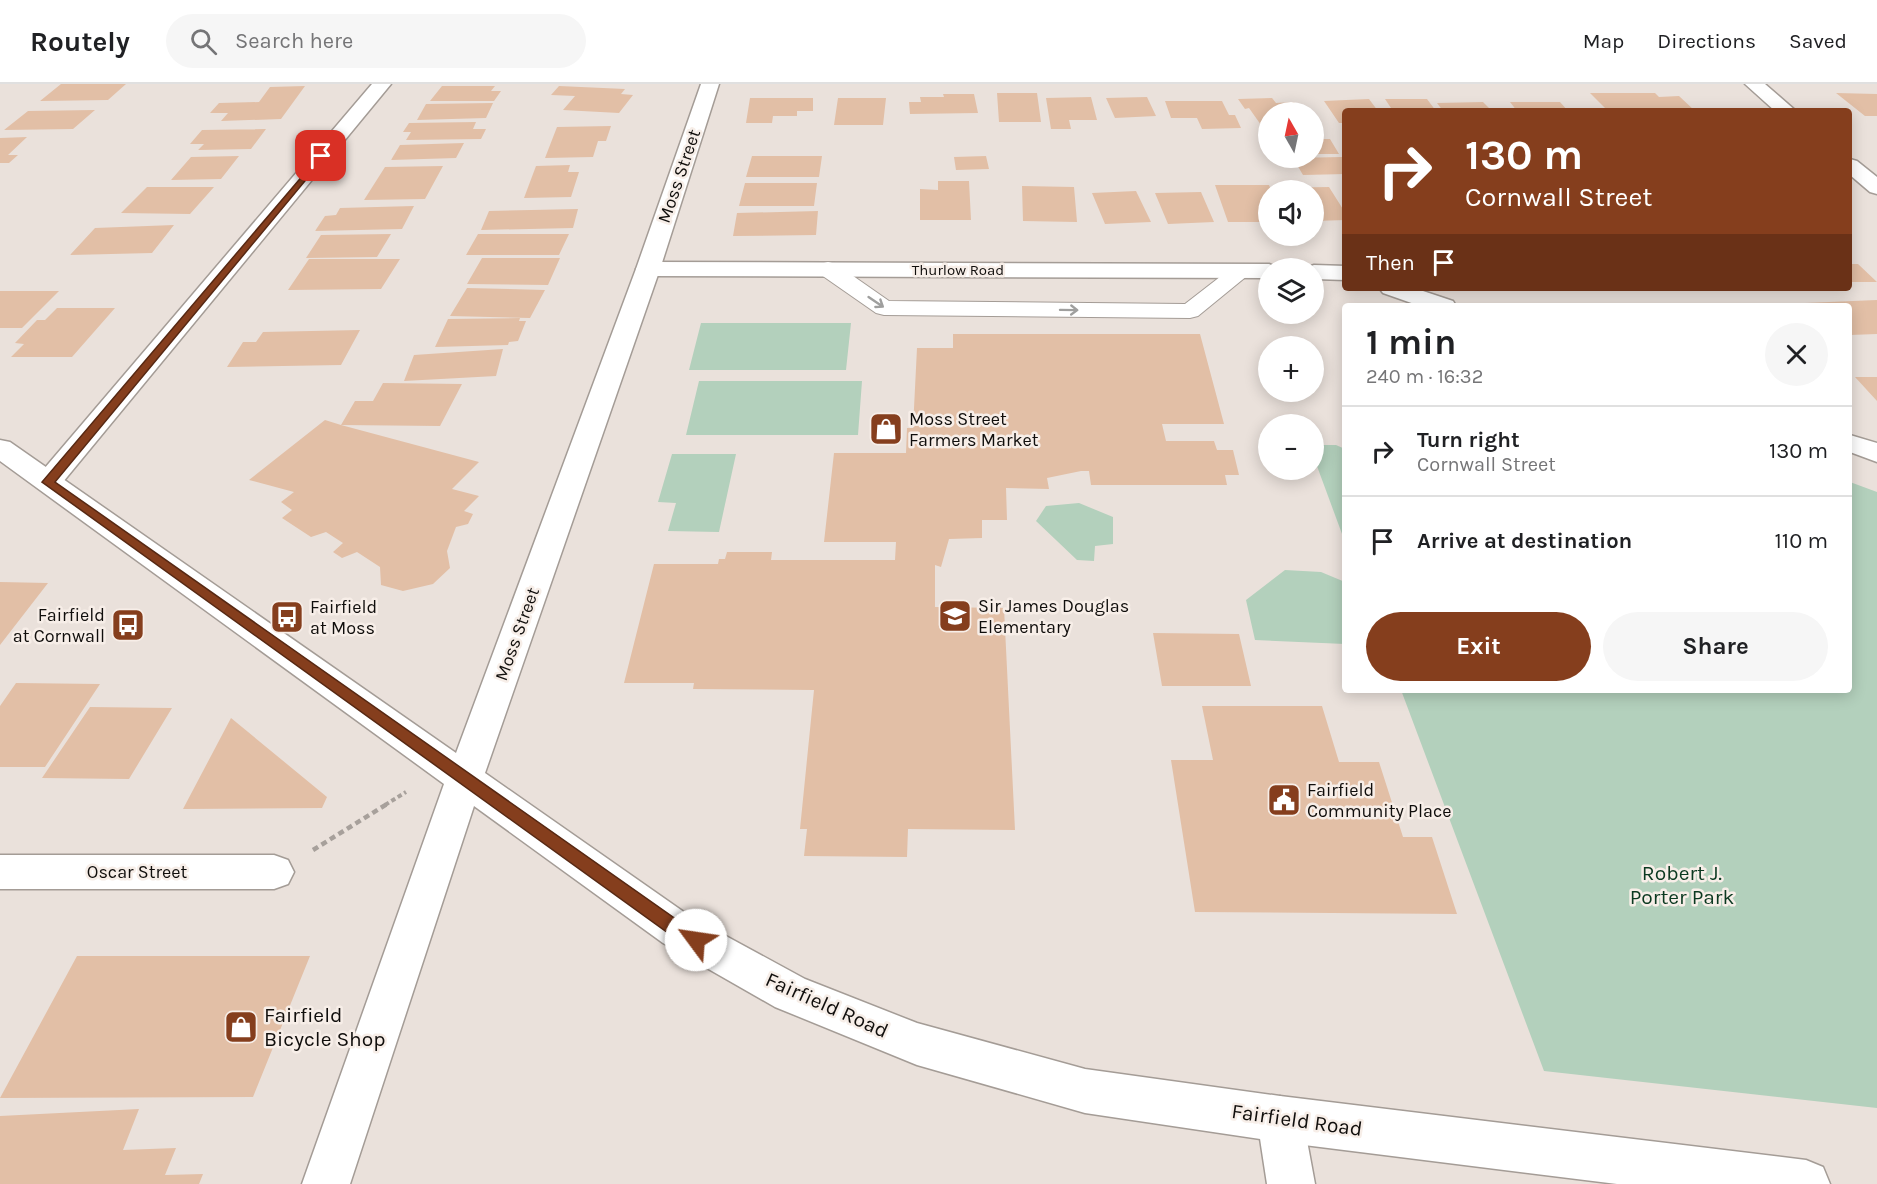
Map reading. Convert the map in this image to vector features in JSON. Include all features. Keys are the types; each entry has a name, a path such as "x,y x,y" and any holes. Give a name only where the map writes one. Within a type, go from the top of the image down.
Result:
{"street":[{"path":"48,482 382,84"},
{"name":"Moss Street","path":"326,1184 456,771 648,269 710,84"},
{"path":"1754,84 1782,108"},
{"path":"1852,167 1877,188"},
{"name":"Thurlow Road","path":"648,269 1258,271"},
{"path":"1324,272 1342,273"},
{"path":"1401,291 1435,303"},
{"path":"1852,444 1877,453"},
{"name":"Fairfield Road","path":"0,448 677,930 790,993 917,1044 1085,1090 1281,1119 1806,1184"},
{"name":"Oscar Street","path":"0,872 274,872"},
{"path":"1281,1119 1291,1184"}],"lane":[{"path":"828,269 884,308 1190,311 1242,271"}],"path":[{"path":"274,872 353,826 456,771"}],"green space":[{"path":"701,323 851,323 846,370 689,370"},
{"path":"699,381 862,381 858,435 686,435"},
{"path":"1324,445 1342,448 1342,534 1322,480 1324,480"},
{"path":"672,454 736,454 719,532 668,531 676,503 658,502"},
{"name":"Robert J. Porter Park","path":"1852,483 1877,492 1877,1108 1544,1071 1402,693 1852,693"},
{"path":"1079,503 1113,517 1113,544 1095,546 1094,561 1077,560 1036,521 1046,506"},
{"path":"1285,570 1321,572 1342,581 1342,644 1255,640 1246,600"}],"building":[{"path":"61,84 126,84 108,100 40,101"},
{"path":"305,86 281,119 221,121 228,113 210,113 219,103 259,102 270,87"},
{"path":"442,86 495,86 491,91 501,91 494,101 430,101"},
{"path":"559,86 625,89 621,94 633,95 619,113 563,110 575,96 551,95"},
{"path":"997,93 1037,93 1041,122 999,122"},
{"path":"1590,93 1655,93 1659,97 1679,96 1692,108 1605,108"},
{"path":"1836,93 1877,94 1877,116 1865,116"},
{"path":"943,94 974,94 978,113 910,114 909,102 921,102 920,97 944,97"},
{"path":"1091,97 1097,120 1069,120 1071,129 1051,129 1046,98"},
{"path":"1147,97 1156,116 1115,118 1106,98"},
{"path":"750,98 813,98 813,111 797,111 797,116 773,116 772,123 746,123"},
{"path":"838,98 886,98 883,125 834,125"},
{"path":"1272,98 1275,102 1258,102 1258,121 1249,108 1245,109 1238,99"},
{"path":"1369,99 1376,108 1342,108 1342,123 1339,123 1324,101"},
{"path":"1385,99 1427,99 1434,108 1391,108"},
{"path":"1165,101 1222,101 1229,115 1235,115 1241,128 1202,129 1197,118 1171,118"},
{"path":"1483,102 1489,108 1441,108 1437,103"},
{"path":"1510,102 1560,102 1565,108 1515,108"},
{"path":"493,103 486,118 417,120 426,104"},
{"path":"95,110 73,129 4,130 28,111"},
{"path":"476,122 473,129 486,129 481,139 406,140 411,132 403,132 409,123"},
{"path":"611,126 606,141 598,141 593,157 545,158 557,127"},
{"path":"266,129 251,149 198,150 204,144 190,144 202,130"},
{"path":"27,137 8,155 18,155 9,163 0,163 0,138"},
{"path":"1324,139 1330,139 1339,154 1324,154"},
{"path":"464,143 456,158 391,160 400,145"},
{"path":"239,156 221,179 171,180 191,157"},
{"path":"752,156 822,156 819,177 746,177"},
{"path":"986,156 989,169 956,170 954,157"},
{"path":"1324,157 1342,157 1342,174 1303,175 1299,168 1324,168"},
{"path":"570,165 568,172 579,172 571,197 524,198 536,166"},
{"path":"443,166 425,199 364,200 385,167"},
{"path":"938,181 969,181 971,220 920,220 920,189 938,190"},
{"path":"745,183 817,183 814,206 739,206"},
{"path":"1215,185 1258,185 1258,222 1228,222"},
{"path":"1022,186 1074,187 1077,222 1023,221"},
{"path":"147,187 214,187 190,214 121,213"},
{"path":"1324,187 1329,187 1342,208 1342,220 1324,221"},
{"path":"1136,191 1151,222 1105,224 1092,193"},
{"path":"1201,192 1214,222 1168,224 1155,193"},
{"path":"414,206 402,229 315,231 325,216 336,215 340,208"},
{"path":"578,209 573,228 481,230 489,211"},
{"path":"818,211 816,235 733,236 737,213"},
{"path":"174,225 152,253 70,255 95,228"},
{"path":"391,234 377,257 306,258 321,235"},
{"path":"478,234 569,234 559,255 466,255"},
{"path":"482,258 560,258 548,285 467,284"},
{"path":"309,259 400,259 381,289 288,290"},
{"path":"1852,264 1858,264 1877,282 1852,282"},
{"path":"467,288 545,290 530,318 450,316"},
{"path":"0,291 59,291 22,328 0,328"},
{"path":"1877,300 1877,334 1852,335 1852,303 1805,303"},
{"path":"57,308 115,308 72,357 11,357 24,344 15,343 37,320 45,320"},
{"path":"520,318 519,321 526,321 518,341 509,342 508,345 435,347 448,319"},
{"path":"360,330 341,365 227,367 243,342 256,342 263,332"},
{"path":"953,334 1200,334 1224,424 1162,424 1166,441 1214,441 1217,450 1233,450 1239,475 1225,475 1227,485 1091,485 1089,471 1081,471 1047,478 1049,489 1006,488 1007,520 982,520 982,538 949,539 941,567 935,565 935,607 1004,608 1015,830 908,829 907,857 804,856 807,829 800,829 814,690 693,689 694,683 624,683 654,564 718,564 719,559 725,559 727,552 772,552 771,560 895,560 896,542 824,542 834,453 906,453 907,428 913,428 917,348 953,348"},
{"path":"503,349 496,376 404,381 414,355"},
{"path":"1855,377 1877,377 1877,401"},
{"path":"383,383 462,384 440,426 341,425 355,401 373,401"},
{"path":"325,420 479,462 452,489 479,496 464,511 473,514 468,524 456,527 447,551 450,568 433,584 403,591 381,585 380,567 357,552 342,558 333,552 343,543 326,532 311,537 282,518 292,510 281,502 294,492 249,480"},
{"path":"0,582 48,583 0,645"},
{"path":"1153,633 1239,634 1251,686 1162,686"},
{"path":"16,683 100,684 45,767 0,767 0,706"},
{"name":"Fairfield Community Place","path":"1202,706 1322,706 1339,762 1379,762 1403,837 1432,837 1457,914 1195,912 1171,760 1213,760"},
{"path":"90,707 172,708 129,779 42,778"},
{"path":"231,718 327,797 322,808 183,809"},
{"path":"77,956 310,956 253,1097 0,1098"},
{"path":"139,1109 123,1150 176,1148 165,1175 203,1174 199,1184 0,1184 0,1116"}],"place":[{"name":"Moss Street Farmers Market","path":"886,429"},
{"name":"Sir James Douglas Elementary","path":"955,616"},
{"name":"Fairfield at Moss","path":"287,617"},
{"name":"Fairfield at Cornwall","path":"128,625"},
{"name":"Fairfield Community Place","path":"1284,800"},
{"name":"Fairfield Bicycle Shop","path":"241,1027"}],"route":[{"path":"321,156 48,482 677,930 696,940"}]}
